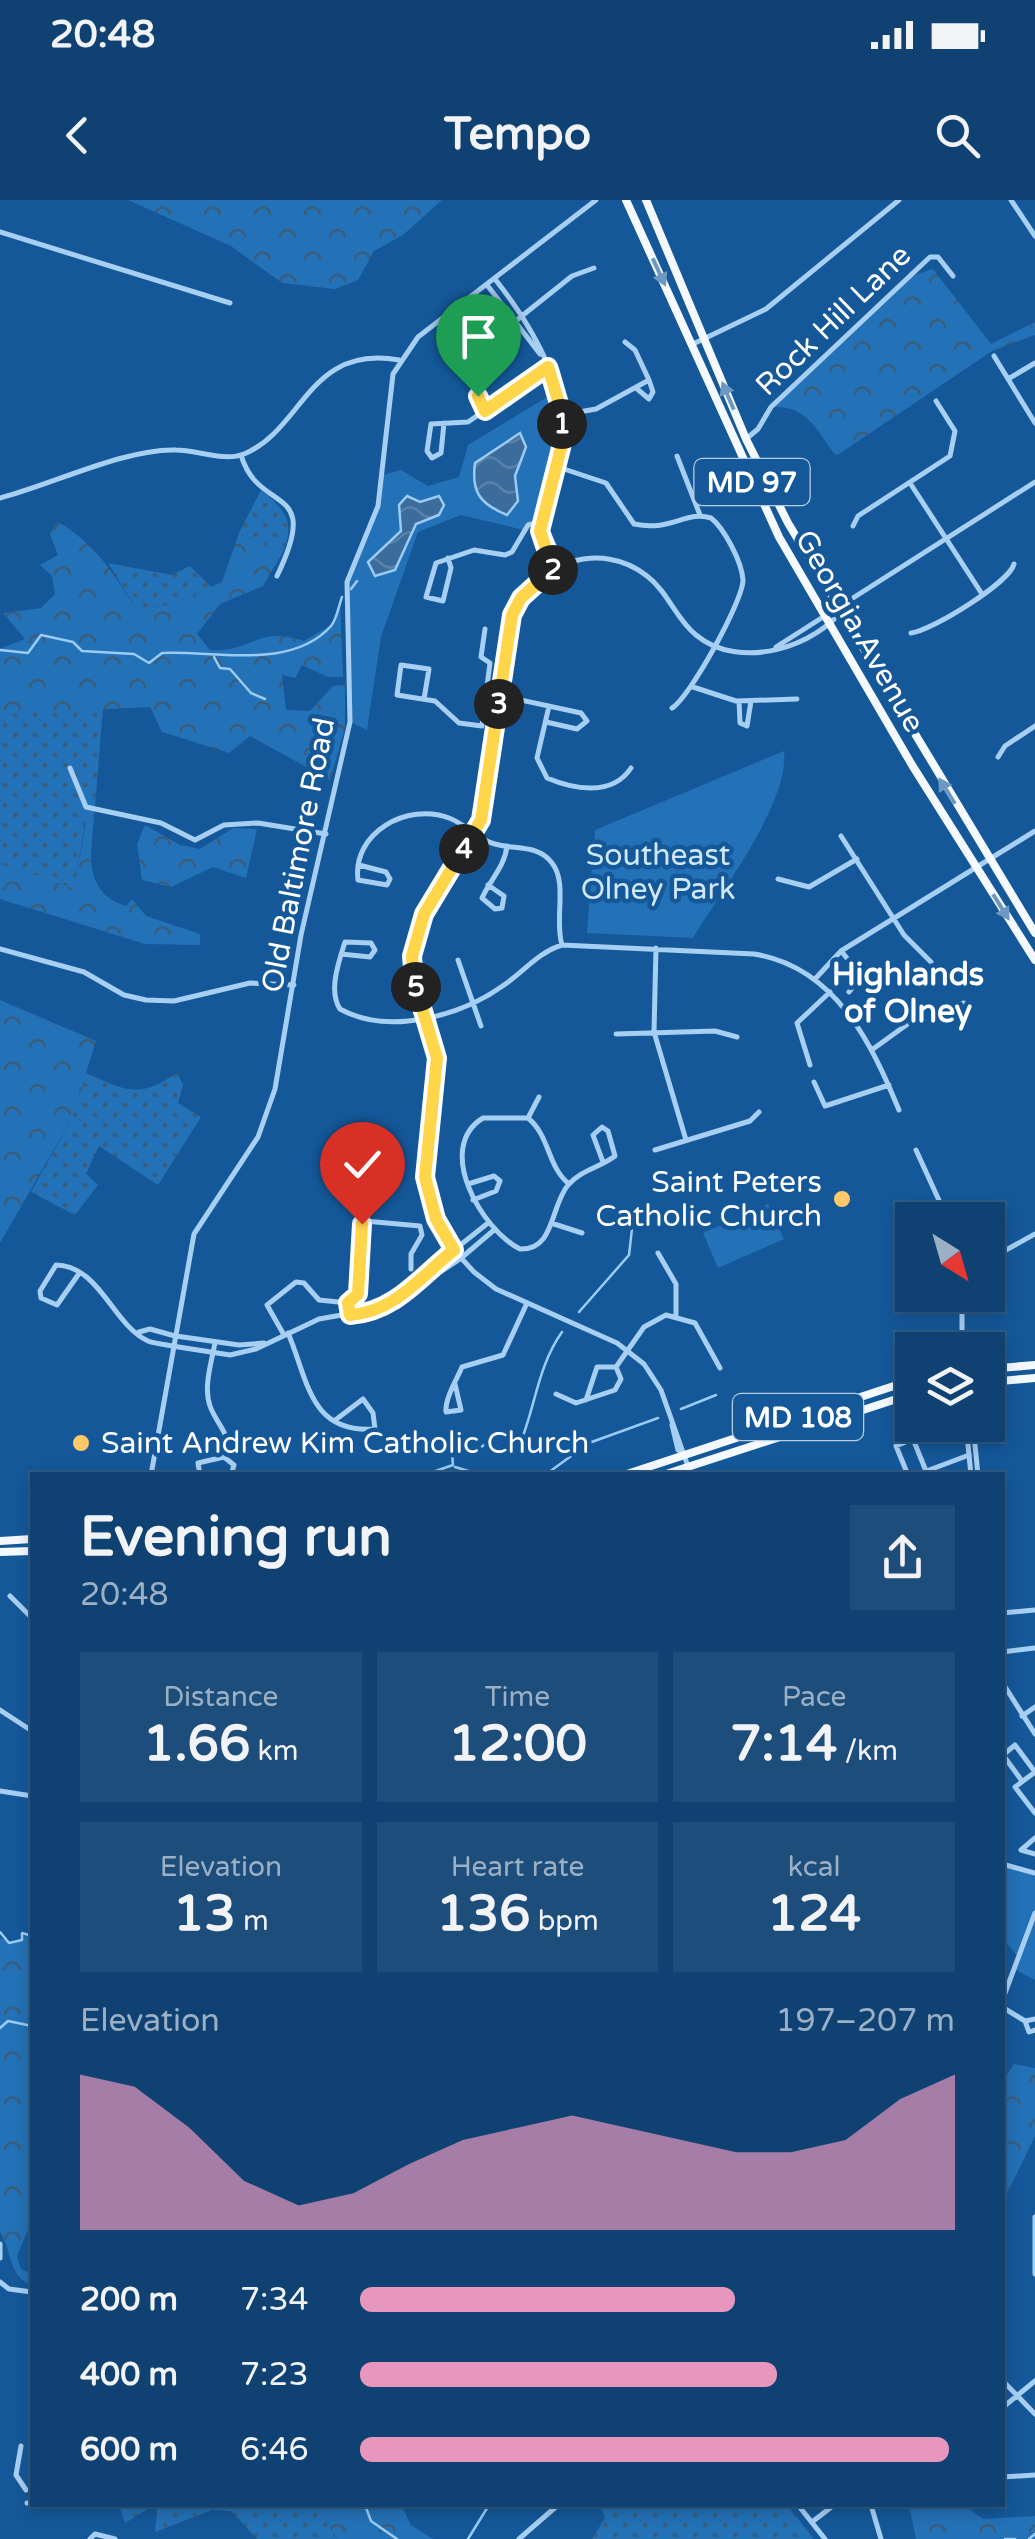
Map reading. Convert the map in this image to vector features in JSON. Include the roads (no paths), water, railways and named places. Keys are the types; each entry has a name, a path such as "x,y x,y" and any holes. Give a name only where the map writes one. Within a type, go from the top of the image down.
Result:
{"main road":[{"name":"Georgia Avenue","path":"626,200 758,495 824,619 1035,960"},
{"name":"Georgia Avenue","path":"646,200 746,439 837,611 1035,933"},
{"path":"1005,1367 1035,1365"},
{"path":"1005,1381 1035,1378"},
{"name":"MD 108","path":"633,1472 895,1386"},
{"name":"MD 108","path":"689,1471 895,1400"},
{"path":"0,1541 30,1539"},
{"path":"0,1552 30,1551"}],"street":[{"path":"0,498 151,452 241,455 276,430 323,376 373,359 399,360 418,338 596,200"},
{"path":"692,344 777,301 899,200"},
{"path":"1011,200 1035,236"},
{"path":"0,234 230,303"},
{"name":"Rock Hill Lane","path":"746,439 758,429 771,407 930,258 938,257 953,276"},
{"path":"485,411 476,388 476,356 572,276 594,268"},
{"path":"495,278 523,314 548,367 562,414 558,468 541,538 553,569"},
{"path":"487,285 543,358"},
{"path":"625,342 635,350 649,380 649,399 636,388"},
{"path":"994,356 1035,423"},
{"name":"Old Baltimore Road","path":"151,1472 194,1234 266,1121 350,722 348,582 378,506 392,374 399,360"},
{"path":"1008,379 1035,362"},
{"path":"444,423 441,453 432,458 427,451 430,426 444,423 468,422 548,367"},
{"path":"562,414 596,409 649,380"},
{"path":"854,526 858,516 910,483 954,448 955,432 936,401"},
{"path":"241,455 250,476 281,498 294,520 294,537 277,576"},
{"path":"672,708 692,686 742,578 719,524 700,515 677,456"},
{"path":"558,468 606,483 634,524 663,528 700,515"},
{"path":"689,1471 652,1373 628,1349 496,1289 460,1258 436,1219 425,1177 425,1147 437,1073 412,972 415,937 474,833 486,802 512,615 521,598 553,569 592,558 634,566 655,582 691,631 712,646 742,655 792,644 824,619 1035,482"},
{"path":"910,483 982,594"},
{"path":"448,558 451,568 442,601 426,597 436,562 448,558 474,550 505,555 512,552 522,530 543,521"},
{"path":"543,521 563,564"},
{"path":"911,633 924,632 982,594 1010,575 1014,564"},
{"path":"424,698 428,669 401,665 396,695 435,701 458,723 482,726 490,663 481,656 485,630"},
{"path":"692,686 740,701 797,699"},
{"path":"487,693 581,713 587,723 577,729 546,722"},
{"path":"740,701 740,723 746,726 752,701"},
{"path":"550,706 537,758 547,778 591,790 607,786 631,768"},
{"path":"998,757 1005,746 1035,726"},
{"path":"70,768 86,807 161,823 194,840 224,825 252,823 326,834"},
{"path":"360,865 386,872 388,883 381,887 361,882 360,865 368,838 386,825 440,815 506,846 540,852 555,866 562,945"},
{"path":"815,979 841,951 1035,831"},
{"path":"841,836 909,942 932,962"},
{"path":"488,886 504,896 502,908 496,910 483,900 488,886 504,860 506,846"},
{"path":"778,880 809,887 857,859"},
{"path":"342,954 370,958 375,950 371,943 348,939 342,954 334,994 340,1009 399,1022 426,1019 472,1002 496,990 544,952 562,945 764,956 792,965 830,992 873,1049 899,1110"},
{"path":"656,948 654,1032 686,1140"},
{"path":"0,949 84,972 124,995 146,1000 174,1000 250,982 294,986"},
{"path":"841,951 861,976 849,992"},
{"path":"458,960 481,1026"},
{"path":"810,1065 797,1023 830,992"},
{"path":"873,1049 916,1018 964,1002"},
{"path":"616,1034 715,1031 737,1037"},
{"path":"814,1082 825,1106 889,1085"},
{"path":"528,1118 539,1097"},
{"path":"654,1150 750,1121 759,1112"},
{"path":"569,1184 554,1170 540,1132 528,1118 490,1116 472,1126 465,1142 473,1200 494,1230 517,1248 527,1250 542,1242 569,1184 603,1162 616,1152 608,1131 602,1127 593,1136 603,1162"},
{"path":"916,1150 940,1202"},
{"path":"468,1184 494,1176 500,1181 496,1190 473,1200"},
{"path":"334,1420 363,1399 374,1413 374,1428 350,1428 334,1420 310,1397 286,1334 267,1305 296,1282 304,1283 319,1300 348,1303 358,1294 365,1221 420,1226 422,1235 411,1254 411,1269"},
{"path":"395,1302 488,1223"},
{"path":"551,1223 582,1233"},
{"path":"78,1275 57,1304 41,1298 40,1291 56,1265 68,1266 97,1286 148,1341 237,1354 319,1319 376,1312 460,1258 494,1230"},
{"path":"1005,1251 1035,1234"},
{"path":"658,1253 676,1284 676,1315"},
{"path":"348,1303 350,1315"},
{"path":"454,1384 461,1410 448,1413 445,1407 454,1384 462,1367 503,1355 527,1304"},
{"path":"616,1367 647,1324 676,1315 701,1329 720,1368"},
{"path":"137,1332 150,1329 215,1342 272,1342"},
{"path":"215,1342 208,1398 227,1434 224,1457"},
{"path":"586,1400 597,1368 616,1367"},
{"path":"556,1394 576,1403 618,1388 622,1378 616,1367"},
{"path":"907,1472 896,1446 913,1439 926,1471 969,1455"},
{"path":"969,1442 974,1472"},
{"path":"971,1442 975,1472"},
{"path":"199,1472 198,1464 224,1457"},
{"path":"224,1457 234,1465 232,1472"},
{"path":"10,1596 30,1616"},
{"path":"1005,1613 1035,1610"},
{"path":"1005,1652 1035,1648"},
{"path":"1005,1687 1035,1734"},
{"path":"1022,1716 1035,1708"},
{"path":"0,1710 30,1730"},
{"path":"1005,1752 1015,1745 1035,1772 1015,1787 1034,1810"},
{"path":"1005,1757 1022,1781"},
{"path":"0,1792 30,1796"},
{"path":"1035,1838 1021,1850 1035,1854"},
{"path":"1005,1865 1035,1873"},
{"path":"1005,1996 1035,1913"},
{"path":"1005,2006 1025,2021 1029,2032 1035,2030"},
{"path":"1025,2021 1035,2019"},
{"path":"1035,2217 1035,2274"},
{"path":"0,2244 0,2258"},
{"path":"0,2282 9,2289 30,2292"},
{"path":"1005,2406 1035,2381"},
{"path":"1005,2383 1034,2410"},
{"path":"20,2446 16,2475 28,2497"},
{"path":"1005,2477 1035,2474"},
{"path":"519,2539 556,2507"},
{"path":"800,2507 825,2539"},
{"path":"812,2522 831,2507"},
{"path":"872,2507 881,2539"},
{"path":"90,2539 95,2534 115,2539"}],"water":[{"path":"520,433 526,447 515,476 518,501 507,515 479,496 475,463"},
{"path":"407,496 420,502 439,496 444,505 439,515 416,524 395,570 375,576 368,562 401,531 399,505"}],"waterway":[{"path":"351,589 357,581"},
{"path":"0,650 28,653 41,635 73,642 82,651 134,654 149,663 162,653 273,654 314,640 331,626 342,597"},
{"path":"214,657 220,668 230,669 251,693 265,699"},
{"path":"579,1312 629,1255 633,1220"},
{"path":"433,1472 453,1465 452,1454 461,1449 474,1452 487,1443 505,1450 519,1446 547,1360 562,1332"},
{"path":"681,1409 716,1395"},
{"path":"549,1472 589,1443 658,1418"},
{"path":"455,1467 472,1472"},
{"path":"0,1932 9,1943 22,1940 22,1933 30,1935"},
{"path":"0,2028 8,2021 30,2026"},
{"path":"366,2507 371,2521 397,2539"},
{"path":"468,2539 488,2507"},
{"path":"1029,2539 1035,2534"},
{"path":"1005,2539 1015,2539"}],"place":[{"name":"Saint Peters Catholic Church","path":"842,1199"},
{"name":"Saint Andrew Kim Catholic Church","path":"81,1443"}],"district":[{"name":"Highlands of Olney","path":"908,992"}],"park label":[{"name":"Southeast Olney Park","path":"658,872"}]}
